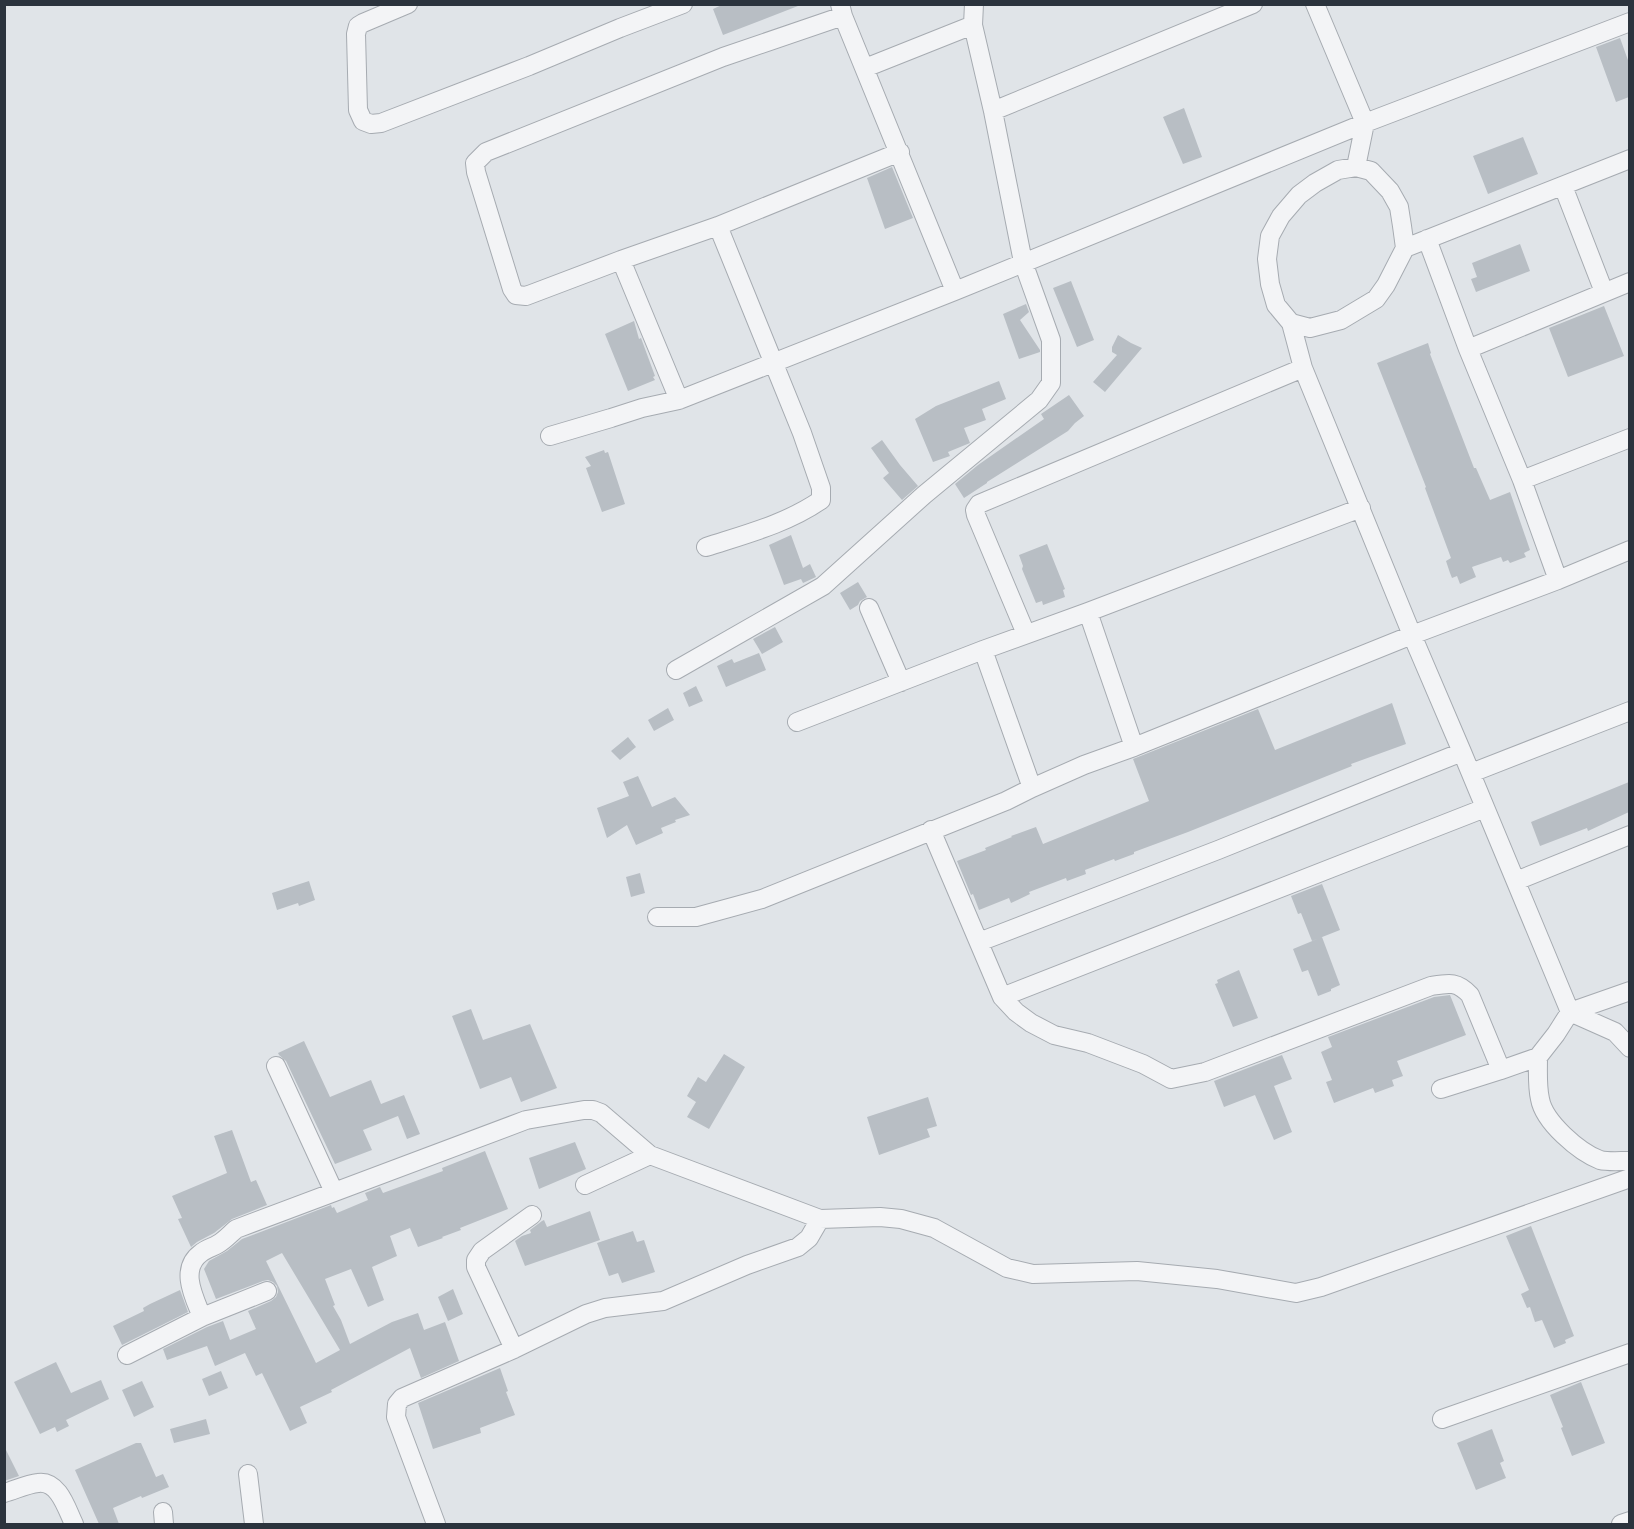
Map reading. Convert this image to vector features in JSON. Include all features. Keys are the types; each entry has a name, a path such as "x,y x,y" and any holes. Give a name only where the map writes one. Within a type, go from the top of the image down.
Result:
{"street":[{"path":"408,4 358,26 356,34 358,110 363,121 371,124 381,123 683,4"},
{"path":"676,670 822,586 924,495 1039,399 1051,383 1051,340 1023,262 993,111 973,25 974,4"},
{"path":"993,111 1253,4"},
{"path":"1321,6 1365,123 1356,167"},
{"path":"900,152 718,226 526,296 516,295 512,289 475,163 486,152 842,10 900,152 955,291"},
{"path":"550,436 642,408 679,400 955,291 1365,123 1629,22"},
{"path":"866,68 973,25"},
{"path":"1405,248 1629,159"},
{"path":"1291,323 1310,328 1341,320 1376,299 1386,285 1405,248 1399,207 1390,191 1371,171 1356,167 1338,170 1299,195 1281,216 1270,236 1267,260 1276,305 1291,323 1303,368 1570,1012 1615,1032 1629,1047"},
{"path":"1563,186 1604,292"},
{"path":"706,547 802,513 821,500 821,488 802,433 718,226"},
{"path":"1427,239 1468,349 1522,480 1558,580"},
{"path":"621,260 679,400"},
{"path":"1468,349 1629,282"},
{"path":"1026,634 976,515 975,510 979,504 1303,368"},
{"path":"1522,480 1629,438"},
{"path":"797,722 1361,508"},
{"path":"657,917 696,917 762,899 1006,801 1084,765 1412,635 1558,580 1629,550"},
{"path":"869,608 901,682"},
{"path":"1088,612 1134,747"},
{"path":"983,650 1032,788"},
{"path":"1471,773 1629,711"},
{"path":"979,942 1462,752"},
{"path":"1002,997 1485,808"},
{"path":"931,830 1002,997 1016,1012 1031,1023 1054,1035 1088,1043 1143,1064 1171,1078 1204,1072 1431,986 1450,983 1463,987 1470,995 1501,1070"},
{"path":"1516,881 1629,835"},
{"path":"1441,1089 1538,1057 1570,1012 1629,991"},
{"path":"1538,1057 1540,1101 1550,1120 1571,1142 1586,1153 1602,1161 1629,1166"},
{"path":"276,1066 334,1192"},
{"path":"202,1317 192,1291 190,1267 200,1253 220,1244 236,1229 525,1120 584,1110 602,1113 650,1155 820,1219 901,1218 934,1228 1007,1268 1033,1274 1137,1271 1216,1279 1296,1293 1321,1287 1629,1166"},
{"path":"585,1185 650,1155"},
{"path":"513,1349 476,1267 476,1260 482,1251 532,1215"},
{"path":"436,1524 396,1418 397,1404 402,1398 586,1314 615,1306 663,1302 747,1265 798,1247 809,1238 820,1219"},
{"path":"127,1355 202,1317 267,1291"},
{"path":"1442,1419 1629,1353"},
{"path":"248,1474 254,1524"},
{"path":"4,1493 39,1482 48,1484 59,1494 74,1524"},
{"path":"1621,1524 1629,1521"}],"building":[{"path":"724,4 798,4 798,6 723,35 713,9"},
{"path":"1620,38 1629,63 1629,97 1616,102 1596,47"},
{"path":"1184,108 1202,157 1183,164 1163,117"},
{"path":"1523,137 1538,174 1488,194 1473,156"},
{"path":"892,167 913,218 885,229 867,178"},
{"path":"1520,244 1530,271 1476,292 1471,279 1477,277 1472,263"},
{"path":"1071,281 1094,340 1077,347 1053,288"},
{"path":"1026,304 1029,312 1020,320 1040,352 1019,359 1003,314"},
{"path":"1604,306 1624,356 1568,377 1549,328"},
{"path":"634,321 655,380 628,391 605,334"},
{"path":"1118,335 1142,348 1105,392 1093,382 1117,355 1112,352 1112,347"},
{"path":"1428,343 1430,354 1474,468 1490,500 1510,492 1530,550 1524,553 1526,557 1510,563 1508,560 1503,562 1501,557 1472,567 1476,577 1460,584 1457,576 1452,578 1450,573 1446,561 1451,558 1426,487 1377,363"},
{"path":"999,381 1006,399 982,409 986,420 964,428 970,443 948,452 950,456 933,462 915,419 936,406"},
{"path":"1069,395 1084,416 1068,431 964,498 955,484 1044,419 1041,414"},
{"path":"882,440 918,486 902,500 883,478 889,473 871,448"},
{"path":"604,450 605,453 608,452 625,504 602,512 586,468 591,466 585,457"},
{"path":"791,535 803,568 810,564 816,577 803,583 801,579 784,585 769,545"},
{"path":"1047,544 1065,589 1063,590 1065,597 1043,605 1042,601 1036,603 1022,569 1019,555"},
{"path":"858,582 867,597 850,610 840,593"},
{"path":"775,627 783,642 762,654 753,639"},
{"path":"759,653 766,670 726,687 717,666 732,659 734,663"},
{"path":"696,686 703,701 689,707 683,693"},
{"path":"1392,703 1406,744 1351,764 1352,766 1134,852 1134,854 1085,870 1086,874 1067,881 1066,878 1029,892 1030,894 1011,903 1009,898 979,910 957,861 1036,827 1043,844 1149,801 1133,759 1258,709 1275,750"},
{"path":"668,708 674,720 654,731 648,720"},
{"path":"628,737 636,747 620,760 611,751"},
{"path":"638,776 652,807 675,797 690,815 675,820 676,822 661,828 663,833 636,845 627,825 607,838 597,808 629,796 623,782"},
{"path":"1629,782 1629,812 1588,831 1587,828 1540,846 1531,822"},
{"path":"640,873 645,893 631,897 626,877"},
{"path":"309,881 315,900 277,910 272,893"},
{"path":"1322,884 1340,930 1312,941 1301,913 1298,914 1291,896"},
{"path":"1322,937 1340,985 1318,996 1308,970 1302,972 1293,949"},
{"path":"1239,970 1258,1018 1233,1027 1215,984 1218,983 1217,980"},
{"path":"1450,995 1466,1035 1397,1061 1403,1076 1392,1080 1394,1086 1375,1093 1373,1088 1334,1103 1326,1082 1332,1080 1321,1052 1332,1047 1328,1037 1434,997"},
{"path":"471,1009 483,1040 530,1024 557,1088 521,1102 511,1077 480,1089 452,1016"},
{"path":"304,1041 330,1097 371,1080 381,1104 404,1095 420,1134 407,1139 398,1116 363,1130 372,1150 335,1164 286,1061 278,1053"},
{"path":"724,1054 745,1067 709,1129 687,1117 696,1102 687,1096 698,1077 706,1082"},
{"path":"1282,1055 1292,1079 1274,1086 1292,1132 1274,1140 1255,1095 1224,1107 1214,1081"},
{"path":"928,1097 937,1126 927,1129 930,1137 879,1155 867,1117"},
{"path":"232,1130 251,1182 256,1180 267,1205 232,1219 191,1247 178,1219 182,1218 172,1196 227,1173 214,1136"},
{"path":"575,1142 586,1169 539,1189 529,1158"},
{"path":"485,1151 508,1209 418,1247 410,1228 390,1236 397,1256 372,1267 384,1300 368,1307 351,1269 325,1279 335,1305 333,1306 350,1344 392,1322 418,1313 424,1330 445,1322 459,1361 421,1378 410,1348 331,1390 332,1392 300,1407 307,1423 290,1431 262,1373 256,1376 245,1353 215,1366 207,1346 167,1360 163,1349 223,1321 230,1340 256,1329 248,1311 276,1297 277,1286 268,1280 216,1299 204,1269 209,1261 242,1239 331,1205 337,1213 368,1200 365,1193 380,1187 383,1193 443,1171 442,1168","holes":["282,1253 340,1350 316,1363 266,1261"]},
{"path":"590,1211 600,1240 525,1266 515,1241 531,1233 530,1230 544,1220 547,1227"},
{"path":"1531,1226 1574,1336 1565,1340 1566,1343 1554,1348 1542,1320 1535,1322 1530,1307 1527,1308 1521,1294 1529,1290 1506,1236"},
{"path":"633,1231 637,1242 644,1240 655,1272 622,1283 618,1273 609,1276 597,1243"},
{"path":"453,1289 463,1314 448,1321 438,1297"},
{"path":"180,1290 188,1312 122,1345 113,1326 144,1311 143,1308 150,1304"},
{"path":"56,1362 71,1393 101,1380 109,1399 66,1420 69,1426 57,1432 55,1427 40,1434 14,1382"},
{"path":"500,1368 515,1415 480,1428 481,1433 433,1449 418,1403"},
{"path":"221,1371 228,1388 209,1396 202,1379"},
{"path":"142,1381 154,1407 134,1417 122,1390"},
{"path":"1581,1382 1605,1443 1572,1456 1550,1395"},
{"path":"206,1419 210,1434 174,1443 170,1429"},
{"path":"1492,1429 1504,1461 1500,1463 1506,1478 1476,1490 1457,1443"},
{"path":"136,1443 141,1443 156,1477 163,1474 169,1487 113,1508 119,1524 99,1524 75,1470"},
{"path":"4,1446 19,1476 4,1481"}]}
